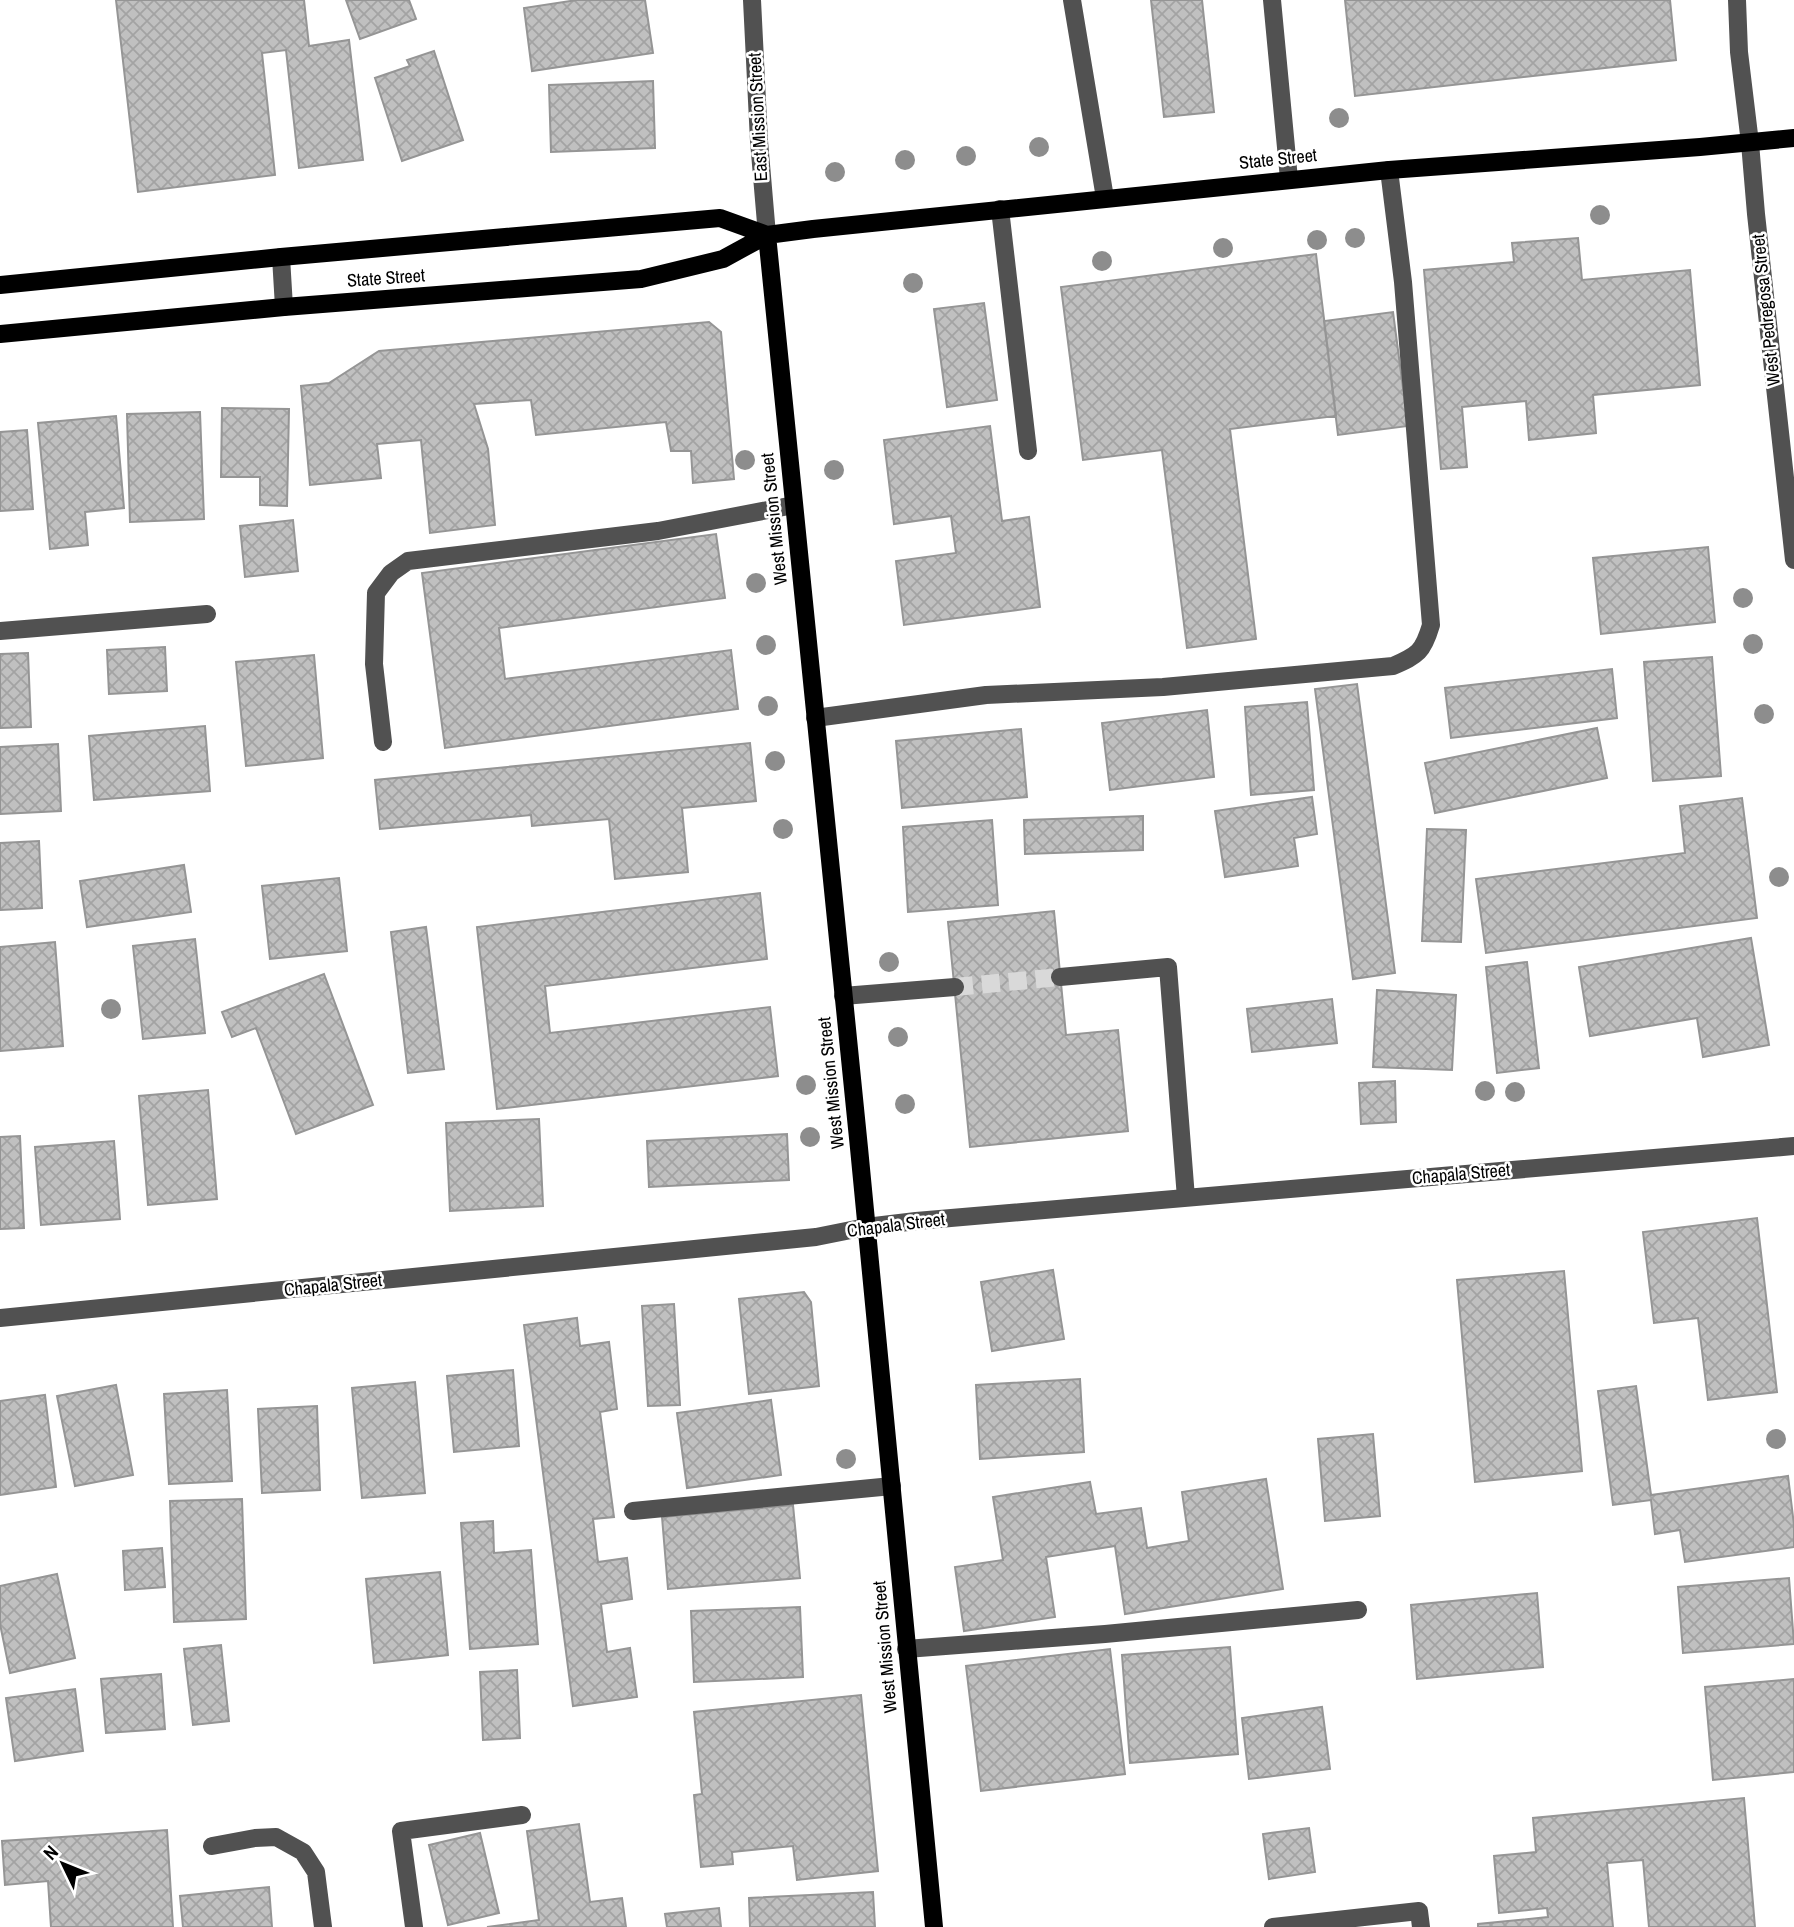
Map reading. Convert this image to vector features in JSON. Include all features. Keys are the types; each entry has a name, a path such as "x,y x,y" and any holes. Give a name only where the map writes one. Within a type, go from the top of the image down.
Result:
{"main road":[{"name":"State Street","path":"0,334 284,307 641,279 723,259 767,235 1000,209 1289,179 1794,138"},
{"name":"State Street","path":"0,285 720,218 767,235"},
{"name":"West Mission Street","path":"767,235 934,1927"}],"street":[{"name":"East Mission Street","path":"752,0 758,141 767,235"},
{"path":"1072,0 1105,198"},
{"path":"1272,0 1289,179"},
{"name":"West Pedregosa Street","path":"1738,0 1739,52 1794,561"},
{"path":"815,718 986,695 1163,687 1393,666 1415,656 1426,642 1431,625 1403,282 1390,170"},
{"path":"1000,209 1028,451"},
{"path":"281,257 284,307"},
{"path":"383,742 374,664 376,593 391,573 408,561 658,531 794,505"},
{"path":"0,631 207,614"},
{"path":"1060,977 1168,967 1186,1198"},
{"path":"843,996 955,987"},
{"name":"Chapala Street","path":"0,1318 816,1237 916,1220 1794,1146"},
{"path":"633,1511 892,1486"},
{"path":"906,1649 1105,1634 1358,1610"},
{"path":"414,1927 401,1831 523,1815"},
{"path":"212,1846 276,1837 303,1852 316,1872 323,1927"},
{"path":"1273,1927 1419,1911 1421,1927"}],"building":[{"path":"116,0 304,0 309,46 349,40 363,160 299,168 286,50 262,53 275,175 138,192"},
{"path":"346,0 409,0 416,19 360,39"},
{"path":"577,0 645,0 653,53 532,71 524,8"},
{"path":"1151,0 1202,0 1214,112 1164,117"},
{"path":"1345,0 1670,0 1676,60 1355,96"},
{"path":"434,51 463,140 402,161 375,78 410,66 407,60"},
{"path":"653,81 655,148 551,152 549,85"},
{"path":"1578,238 1582,280 1690,270 1700,385 1593,395 1596,433 1529,440 1526,401 1462,407 1467,467 1441,469 1424,270 1514,262 1512,243"},
{"path":"1316,254 1336,416 1230,429 1256,639 1187,648 1162,450 1083,460 1061,287"},
{"path":"984,303 997,400 947,407 934,309"},
{"path":"1393,312 1408,426 1338,435 1324,321"},
{"path":"709,322 721,332 734,479 693,483 691,451 671,451 666,422 536,435 531,400 474,404 488,449 495,525 430,533 421,440 377,444 381,478 310,485 301,386 329,383 379,351"},
{"path":"222,408 289,409 287,506 260,505 260,477 221,477"},
{"path":"200,412 204,519 130,522 127,414"},
{"path":"116,416 124,508 85,512 88,545 50,549 38,423"},
{"path":"990,426 1002,521 1029,517 1040,607 904,625 896,561 956,553 951,516 894,524 884,440"},
{"path":"27,430 33,509 0,511 0,432"},
{"path":"293,520 298,571 245,577 240,526"},
{"path":"716,534 725,598 499,628 505,679 731,650 738,709 445,748 422,573"},
{"path":"1708,547 1715,622 1601,634 1593,558"},
{"path":"165,647 167,691 109,694 107,650"},
{"path":"28,653 31,727 0,728 0,654"},
{"path":"314,655 323,758 246,766 236,662"},
{"path":"1712,657 1721,776 1653,781 1644,662"},
{"path":"1612,669 1617,718 1451,738 1445,688"},
{"path":"1357,684 1395,973 1353,979 1315,689"},
{"path":"1307,702 1314,790 1251,795 1245,707"},
{"path":"1207,710 1214,777 1110,790 1102,723"},
{"path":"205,726 210,791 94,800 89,736"},
{"path":"1597,728 1607,778 1435,813 1425,763"},
{"path":"1021,729 1027,797 902,808 896,741"},
{"path":"750,743 756,801 682,808 688,872 615,879 609,819 532,826 531,815 380,829 375,780"},
{"path":"58,744 61,811 0,814 0,747"},
{"path":"1312,797 1317,834 1294,838 1298,866 1225,877 1215,811"},
{"path":"1742,798 1757,918 1486,953 1476,879 1685,853 1680,806"},
{"path":"1143,816 1143,850 1025,854 1024,820"},
{"path":"992,820 998,905 908,912 903,827"},
{"path":"1427,829 1466,830 1461,942 1422,941"},
{"path":"39,841 42,908 0,910 0,843"},
{"path":"184,865 191,912 87,927 80,881"},
{"path":"339,878 347,951 270,959 262,886"},
{"path":"760,893 767,959 545,986 550,1033 770,1007 778,1076 497,1109 477,927"},
{"path":"1054,911 1066,1035 1118,1030 1128,1131 970,1147 948,922"},
{"path":"426,927 444,1069 408,1073 391,932"},
{"path":"1751,938 1769,1045 1703,1057 1697,1018 1590,1036 1579,967"},
{"path":"195,939 205,1033 143,1039 133,946"},
{"path":"55,942 63,1046 0,1051 0,947"},
{"path":"1527,962 1539,1068 1497,1073 1486,967"},
{"path":"324,974 373,1105 296,1134 256,1028 232,1037 222,1012"},
{"path":"1377,990 1456,995 1452,1070 1373,1067"},
{"path":"1332,999 1337,1043 1252,1052 1247,1009"},
{"path":"1395,1081 1396,1122 1361,1124 1359,1083"},
{"path":"208,1090 217,1199 148,1205 139,1096"},
{"path":"539,1119 543,1206 450,1211 446,1123"},
{"path":"787,1134 789,1180 649,1187 647,1141"},
{"path":"20,1136 24,1228 0,1229 0,1137"},
{"path":"114,1141 120,1219 41,1225 35,1147"},
{"path":"1757,1218 1777,1392 1708,1400 1698,1318 1654,1323 1643,1232"},
{"path":"1053,1270 1064,1339 992,1351 981,1282"},
{"path":"1564,1271 1582,1471 1475,1482 1457,1280"},
{"path":"804,1292 811,1302 819,1386 749,1394 739,1299"},
{"path":"674,1304 680,1405 648,1406 642,1306"},
{"path":"577,1318 580,1346 609,1342 617,1409 600,1412 614,1517 593,1519 598,1562 627,1558 632,1599 601,1604 607,1652 630,1648 637,1697 573,1706 524,1325"},
{"path":"513,1370 519,1446 454,1452 447,1376"},
{"path":"1080,1379 1084,1452 980,1459 976,1385"},
{"path":"415,1382 425,1493 362,1498 352,1388"},
{"path":"116,1385 133,1475 75,1486 57,1396"},
{"path":"1636,1386 1651,1495 1788,1476 1794,1547 1685,1562 1680,1530 1655,1534 1651,1500 1613,1505 1598,1391"},
{"path":"227,1390 232,1481 169,1484 164,1394"},
{"path":"45,1395 56,1487 0,1495 0,1401"},
{"path":"771,1400 781,1475 687,1488 677,1413"},
{"path":"317,1406 320,1490 262,1493 258,1409"},
{"path":"1373,1434 1380,1516 1325,1521 1318,1439"},
{"path":"1266,1479 1283,1589 1125,1614 1115,1546 1046,1557 1055,1617 964,1631 955,1567 1003,1560 993,1497 1090,1482 1096,1514 1141,1508 1147,1548 1189,1541 1182,1492"},
{"path":"242,1499 246,1619 174,1622 170,1501"},
{"path":"793,1505 800,1578 668,1589 662,1517"},
{"path":"493,1521 494,1553 531,1550 538,1644 470,1649 461,1523"},
{"path":"162,1548 165,1587 125,1590 123,1551"},
{"path":"440,1572 448,1655 374,1663 366,1579"},
{"path":"57,1574 75,1658 10,1673 0,1624 0,1586"},
{"path":"1789,1578 1794,1644 1683,1653 1678,1587"},
{"path":"1537,1593 1543,1667 1417,1679 1411,1605"},
{"path":"800,1607 803,1677 694,1682 691,1611"},
{"path":"221,1645 229,1721 193,1725 184,1649"},
{"path":"1230,1647 1238,1754 1130,1763 1122,1655"},
{"path":"1110,1649 1125,1774 981,1791 966,1666"},
{"path":"517,1670 520,1738 483,1740 480,1672"},
{"path":"161,1674 165,1729 106,1733 101,1679"},
{"path":"1794,1679 1794,1772 1713,1780 1705,1687"},
{"path":"75,1689 83,1751 15,1761 6,1698"},
{"path":"861,1695 878,1871 797,1880 793,1846 732,1852 733,1864 701,1867 694,1795 702,1794 694,1712"},
{"path":"1322,1707 1330,1769 1249,1779 1242,1718"},
{"path":"1744,1798 1755,1927 1649,1927 1643,1860 1607,1863 1613,1927 1478,1927 1478,1924 1548,1917 1547,1908 1499,1913 1494,1856 1536,1852 1533,1818"},
{"path":"579,1824 590,1902 622,1898 626,1927 487,1927 539,1920 527,1831"},
{"path":"1309,1828 1315,1872 1269,1879 1263,1834"},
{"path":"167,1830 173,1927 51,1927 48,1881 5,1885 2,1841"},
{"path":"480,1833 499,1913 448,1925 429,1845"},
{"path":"269,1887 272,1927 183,1927 180,1896"},
{"path":"873,1892 875,1927 750,1927 749,1898"},
{"path":"719,1908 721,1927 667,1927 665,1914"}],"tunnel":[{"path":"955,987 1060,977"}]}
